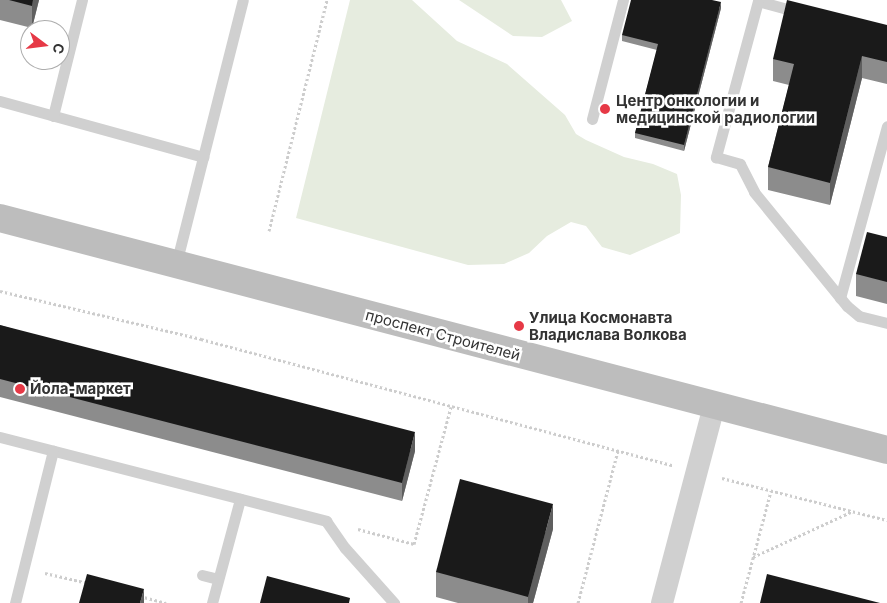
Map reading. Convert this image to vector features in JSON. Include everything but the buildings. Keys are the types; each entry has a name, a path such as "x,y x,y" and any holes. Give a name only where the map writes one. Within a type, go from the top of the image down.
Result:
{"main road":[{"name":"проспект Строителей","path":"0,218 887,450"}],"street":[{"path":"662,603 714,406"}],"lane":[{"path":"53,116 82,0"},
{"path":"176,264 243,0"},
{"path":"592,119 623,0"},
{"path":"814,17 758,0 716,157 740,164 754,192 840,298 859,316 887,323"},
{"path":"0,101 203,157"},
{"path":"840,298 887,126"},
{"path":"0,437 326,521 345,548 394,603"},
{"path":"15,603 53,451"},
{"path":"212,603 240,499"},
{"path":"202,575 218,579"}],"path":[{"path":"269,231 328,0"},
{"path":"0,292 201,339 451,408 887,520"},
{"path":"326,521 414,544 451,408"},
{"path":"578,603 618,451"},
{"path":"741,603 771,491"},
{"path":"753,558 852,511"},
{"path":"46,573 92,584"},
{"path":"138,596 166,603"}],"shaded area":[{"path":"350,0 412,0 457,41 507,64 565,115 576,134 624,157 653,164 677,174 681,195 680,233 630,255 602,247 586,226 571,222 547,236 529,253 504,264 468,265 296,218"},
{"path":"459,0 561,0 572,21 542,37 513,36"}],"place":[{"name":"Центр онкологии и медицинской радиологии","path":"605,109"},
{"name":"Улица Космонавта Владислава Волкова","path":"519,326"},
{"name":"Йола-маркет","path":"20,389"}]}
